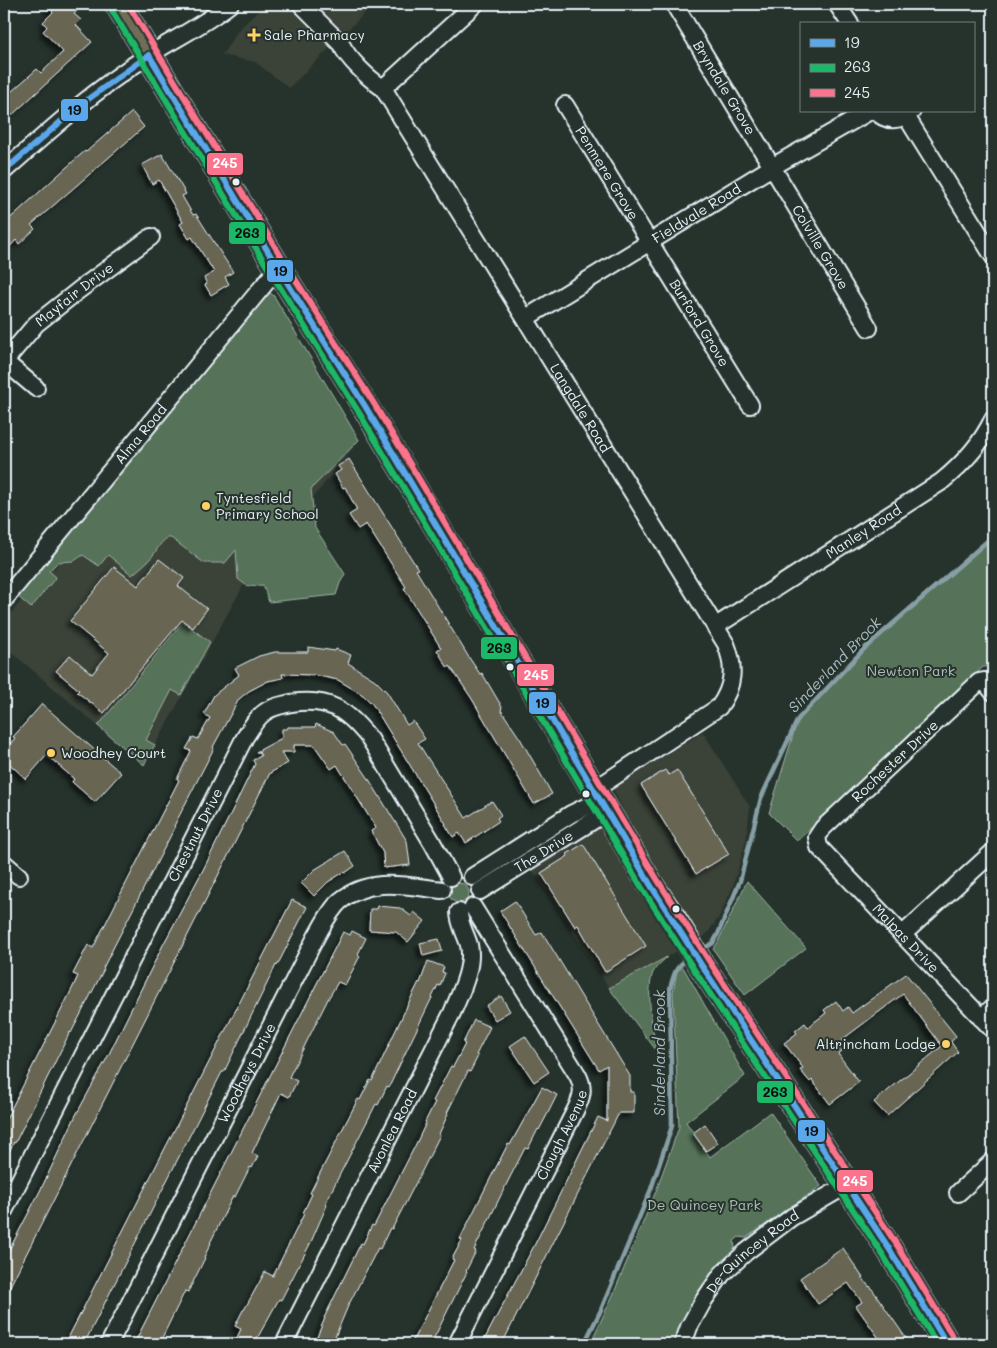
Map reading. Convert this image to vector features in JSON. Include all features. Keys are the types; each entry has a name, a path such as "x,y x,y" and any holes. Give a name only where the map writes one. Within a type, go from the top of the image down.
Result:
{"highway":[{"path":"118,4 278,268 365,406 689,946 890,1250 947,1344"}],"street":[{"path":"4,172 80,104 149,55 213,17 230,4"},
{"name":"Langdale Road","path":"301,4 340,44 344,51 383,88 716,626 728,650 733,672 731,686 723,702 712,713 596,793"},
{"path":"383,88 474,4"},
{"path":"837,4 849,22"},
{"name":"Bryndale Grove","path":"677,9 772,167"},
{"name":"Penmere Grove","path":"565,105 649,242"},
{"name":"Fieldvale Road","path":"526,318 772,167 868,112"},
{"path":"877,112 885,118 892,120 909,114 993,256"},
{"name":"Colville Grove","path":"772,167 869,328"},
{"name":"Mayfair Drive","path":"4,361 36,324 151,237"},
{"name":"Burford Grove","path":"649,242 750,405"},
{"name":"Alma Road","path":"4,600 278,268"},
{"path":"4,361 36,388"},
{"name":"Manley Road","path":"716,626 942,482 960,467 976,449 993,419"},
{"name":"Rochester Drive","path":"819,847 817,837 824,828 979,682 989,686"},
{"name":"Chestnut Drive","path":"4,1211 244,739 266,711 276,706 304,701 321,702 338,708 358,724 370,739 432,842 446,883"},
{"name":"The Drive","path":"571,814 578,802 581,790 596,793"},
{"name":"The Drive","path":"476,884 571,814 596,793"},
{"name":"The Drive","path":"476,884 596,793"},
{"name":"Malpas Drive","path":"819,847 993,1030"},
{"path":"902,935 993,852"},
{"path":"4,863 19,876"},
{"path":"461,874 476,884 480,898 466,909 454,910 443,900 446,883 461,874"},
{"name":"Woodheys Drive","path":"109,1344 328,916 339,902 353,893 377,884 446,883"},
{"name":"Avonlea Road","path":"284,1344 448,1022 460,994 469,959 469,946 459,919 466,909"},
{"name":"Clough Avenue","path":"457,1344 582,1098 583,1089 576,1074 466,909"},
{"path":"981,1018 993,1007"},
{"path":"958,1193 993,1161"},
{"name":"De-Quincey Road","path":"683,1344 697,1313 722,1274 746,1252 792,1217 847,1185"}],"shaded area":[{"path":"266,4 374,4 289,88 255,62 222,55 239,29"},
{"name":"Tyntesfield Primary School","path":"272,303 355,445 244,584 144,765 4,646 4,622 49,566 54,569"},
{"path":"703,732 750,807 746,841 732,889 718,919 705,936 609,988 532,869 623,810 613,788"}],"green space":[{"path":"270,293 274,296 359,440 311,489 315,528 345,574 336,595 269,602 263,585 247,586 238,579 236,550 225,563 204,563 171,538 167,538 149,560 132,575 108,555 99,566 83,555 74,561 58,562 49,571 56,577 31,608 16,595 267,294"},
{"name":"Newton Park","path":"993,536 993,666 983,667 797,841 769,813 798,719 864,649"},
{"path":"183,622 210,642 181,695 172,690 146,740 155,745 144,765 98,726"},
{"path":"747,881 806,948 745,995 713,949"},
{"path":"459,883 466,886 469,893 466,900 459,903 452,900 449,893 452,886"},
{"path":"667,957 658,965 652,975 650,984 651,1012 656,1050 609,988"},
{"name":"De Quincey Park","path":"683,967 745,1076 686,1122 710,1157 770,1112 821,1186 746,1238 739,1237 734,1241 735,1248 699,1293 685,1317 674,1344 590,1344 613,1295 656,1191 679,1127 673,992 677,971"}],"building":[{"path":"45,4 70,4 77,11 74,14 81,20 76,25 92,42 11,116 4,108 4,98 37,69 41,73 63,52 43,31 47,27 43,22 53,12"},
{"path":"132,112 144,127 31,225 35,229 19,244 16,240 4,253 4,224 78,157"},
{"path":"162,154 186,194 182,196 193,215 196,214 233,272 225,277 229,284 211,295 205,285 207,284 204,278 214,272 192,237 189,239 180,224 183,222 159,180 152,184 142,165"},
{"path":"349,459 418,569 416,570 468,656 480,674 482,673 502,707 501,710 521,740 552,794 534,804 472,699 450,666 448,668 437,650 441,648 404,588 406,587 366,524 358,529 349,515 357,510 345,487 343,488 335,474 341,470 338,466"},
{"path":"159,559 184,578 178,586 207,609 193,628 182,620 104,713 77,692 79,690 56,671 70,655 92,674 109,653 70,621 114,567 138,586"},
{"path":"308,647 335,651 336,649 351,655 348,663 375,680 387,692 407,725 413,721 425,739 418,743 466,818 492,801 501,815 497,818 499,821 466,843 459,833 453,837 373,705 363,695 338,680 314,675 282,674 283,678 268,681 249,691 239,699 213,747 104,969 4,1162 4,1123 72,989 78,976 73,974 88,945 93,948 179,780 177,779 191,751 186,749 193,737 198,739 210,718 204,714 214,695 239,675 235,668 259,656 275,652 308,652"},
{"name":"Woodhey Court","path":"42,704 121,773 95,802 72,782 74,779 47,755 26,779 4,759 4,751 15,738 13,737"},
{"path":"316,724 334,732 343,745 345,744 367,776 407,841 410,865 384,868 383,853 371,831 376,828 337,765 331,769 314,745 294,745 294,752 281,752 288,763 270,773 4,1298 4,1260 42,1187 76,1115 204,868 255,764 253,760 261,756 259,752 256,752 282,738 282,729 287,729 288,727 315,727"},
{"path":"665,770 669,775 677,770 729,854 696,874 641,785"},
{"path":"583,844 646,946 605,972 578,925 575,927 541,873"},
{"path":"345,851 355,866 328,882 314,896 301,883 314,870"},
{"path":"292,900 307,907 276,965 224,1072 222,1072 84,1344 65,1344"},
{"path":"515,901 536,935 542,932 630,1076 630,1092 634,1092 634,1113 619,1113 502,1344 482,1344 535,1244 598,1117 607,1121 607,1065 599,1070 500,911"},
{"path":"378,906 400,908 411,916 414,912 425,921 408,942 396,932 369,930 370,909 377,909"},
{"path":"352,931 366,938 358,954 360,956 345,985 338,982 328,999 289,1077 297,1081 289,1097 281,1093 252,1153 258,1156 252,1168 250,1167 235,1197 233,1196 188,1292 185,1291 159,1344 134,1344 343,932 350,935"},
{"path":"439,939 442,951 423,956 420,943"},
{"path":"428,961 444,967 442,972 445,973 440,986 438,985 389,1087 387,1086 378,1105 376,1104 336,1182 325,1204 327,1205 311,1242 281,1300 279,1299 254,1344 234,1344 241,1329 235,1326 243,1310 265,1272 273,1276 304,1214 312,1194 310,1193 358,1099 360,1100 370,1080 372,1081 409,1002 420,983"},
{"path":"906,974 956,1036 951,1042 958,1052 887,1116 874,1102 942,1046 903,994 843,1039 840,1048 842,1051 838,1054 859,1082 830,1104 812,1080 810,1082 800,1070 803,1068 784,1043 797,1033 795,1031 805,1023 808,1027 826,1013 824,1010 836,1001 843,1011 848,1007 852,1013"},
{"path":"501,996 510,1011 495,1020 486,1006"},
{"path":"474,1020 490,1027 470,1072 468,1071 447,1113 440,1135 392,1229 390,1228 380,1249 378,1248 348,1306 332,1344 314,1344 324,1318 361,1243 363,1244 372,1225 374,1226 415,1146 435,1102 433,1101 465,1044 463,1043"},
{"path":"525,1036 549,1072 534,1082 510,1046"},
{"path":"542,1087 557,1095 528,1149 525,1148 505,1187 474,1250 476,1251 467,1272 431,1344 411,1344 454,1260 452,1259 462,1240 460,1239 488,1183 508,1144 510,1145"},
{"path":"705,1124 718,1143 706,1151 693,1133"},
{"path":"843,1248 910,1344 883,1344 856,1306 862,1302 848,1283 818,1304 800,1278"}],"waterway":[{"name":"Sinderland Brook","path":"700,951 713,943 718,934 740,881 761,798 798,719 864,649 993,536"},
{"name":"Sinderland Brook","path":"584,1344 600,1312 651,1189 672,1126 670,989 676,971 689,958"}],"transit line":[{"name":"245","path":"128,4 285,263 373,402 657,879 897,1245 954,1339"},
{"name":"263","path":"111,9 271,273 358,411 642,888 883,1255 937,1344"},
{"name":"19","path":"149,55 278,268 365,406 650,884 890,1250 947,1344"},
{"name":"19","path":"4,171 80,105 149,55"}],"place":[{"name":"Sale Pharmacy","path":"254,35"},
{"name":"Tyntesfield Primary School","path":"206,506"},
{"name":"Woodhey Court","path":"51,753"},
{"name":"Altrincham Lodge","path":"946,1044"}]}
